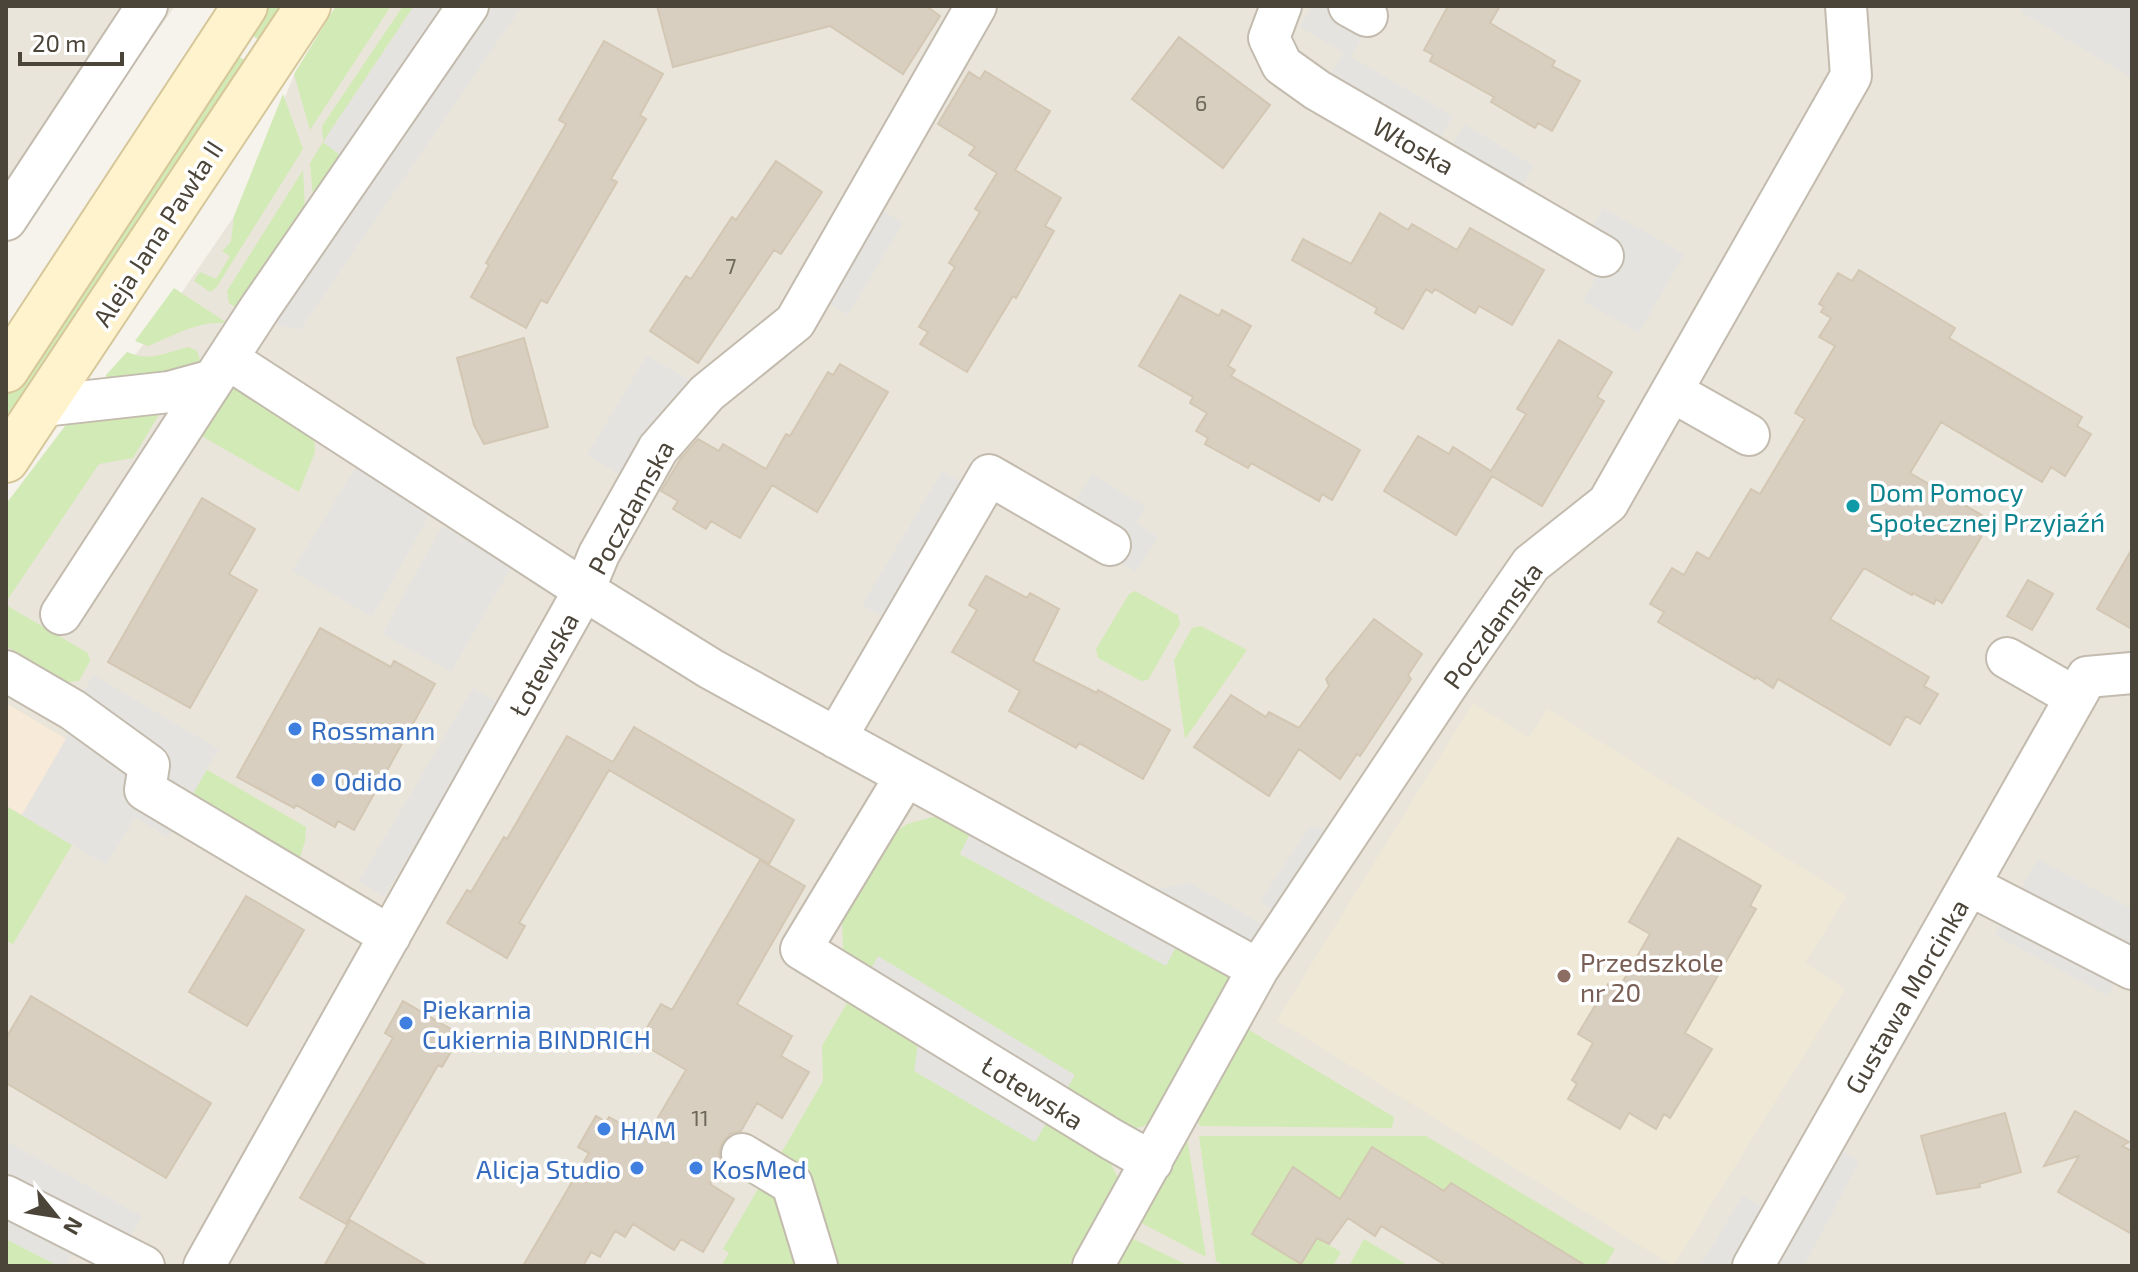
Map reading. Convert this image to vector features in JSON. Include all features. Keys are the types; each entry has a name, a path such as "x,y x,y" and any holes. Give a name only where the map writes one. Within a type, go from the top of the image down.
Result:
{"street":[{"path":"6,220 147,6"},
{"name":"Aleja Jana Pawła II","path":"6,370 245,6"},
{"name":"Aleja Jana Pawła II","path":"6,460 308,6"},
{"path":"61,614 220,370 468,6"},
{"name":"Poczdamska","path":"220,370 584,590 599,554 658,449 707,393 795,322 976,6"},
{"name":"Włoska","path":"1281,6 1269,38 1282,65 1317,90 1603,256"},
{"name":"Poczdamska","path":"1093,1266 1258,969 1531,564 1608,503 1851,76 1846,6"},
{"path":"43,406 169,392 220,370"},
{"path":"1673,392 1749,435"},
{"path":"836,738 989,475 1110,545"},
{"name":"Łotewska","path":"204,1266 584,590 711,669 1258,969"},
{"path":"2007,658 2075,697"},
{"path":"6,671 73,710 149,765 145,790 390,936"},
{"path":"1969,885 2087,677 2132,673"},
{"name":"Łotewska","path":"905,777 801,949 1152,1162"},
{"name":"Gustawa Morcinka","path":"1753,1266 1969,885 2132,969"},
{"path":"742,1154 792,1184 817,1266"},
{"path":"6,1196 144,1266"}],"shaded area":[{"path":"6,6 175,6 6,246"},
{"path":"336,6 2132,6 2132,1266 6,1266 6,504 75,413 111,385 163,320 239,209 294,75"},
{"path":"414,6 444,6 343,157 323,142"},
{"path":"481,6 522,6 300,330 266,323"},
{"path":"1312,6 1324,6 1366,30 1351,57 1453,116 1439,140 1329,77 1343,52 1300,27"},
{"path":"2020,6 2132,6 2132,78 2022,13"},
{"path":"1465,124 1534,166 1520,189 1451,147"},
{"path":"878,208 903,223 848,315 824,300"},
{"path":"1603,208 1684,254 1639,333 1583,301 1615,243 1591,229"},
{"path":"647,355 689,380 629,480 587,455"},
{"path":"356,467 430,514 372,617 292,571"},
{"path":"942,471 965,484 884,618 862,605"},
{"path":"1092,474 1146,507 1136,523 1158,537 1136,572 1113,558 1072,506"},
{"path":"442,526 512,566 451,672 382,634"},
{"path":"93,675 219,749 168,837 135,817 106,865 22,815 66,739 73,710"},
{"path":"473,688 500,704 384,897 359,881"},
{"path":"6,703 66,739 22,815 6,806"},
{"name":"Przedszkole nr 20","path":"1473,703 1529,738 1548,709 1847,896 1805,963 1845,989 1673,1266 1277,1020"},
{"path":"1310,826 1332,831 1278,913 1260,902"},
{"path":"972,830 1179,941 1166,966 960,854"},
{"path":"2038,859 2132,909 2132,952 2108,996 1995,935"},
{"path":"1190,883 1267,927 1254,949 1152,890"},
{"path":"878,956 1075,1075 1035,1142 914,1071 918,1044 871,969"},
{"path":"6,1141 142,1216 131,1236 6,1173"},
{"path":"1837,1146 1859,1162 1804,1266 1771,1266"},
{"path":"1743,1195 1771,1213 1739,1266 1700,1266"},
{"path":"6,1212 75,1248 66,1266 59,1266 6,1239"}],"green space":[{"path":"262,6 286,6 262,42 245,31"},
{"path":"336,6 391,6 310,130 294,74"},
{"path":"403,6 414,6 323,142 322,126"},
{"path":"230,51 249,63 6,428 6,389"},
{"path":"283,94 303,149 216,288 210,292 194,281 200,272 216,279 230,256 222,251 231,242 234,216"},
{"path":"323,142 343,157 313,197 310,163"},
{"path":"303,170 305,210 236,308 229,303 227,291"},
{"path":"174,288 227,323 196,326 148,346 135,341"},
{"path":"188,347 197,351 200,360 194,371 106,380 106,375 127,352 150,356"},
{"path":"231,389 244,389 314,438 315,452 299,492 191,430"},
{"path":"75,413 160,413 133,458 99,464 6,602 6,504"},
{"path":"1135,591 1178,615 1180,624 1148,680 1141,681 1098,658 1096,649 1129,594"},
{"path":"6,605 88,653 90,661 79,681 68,682 6,646"},
{"path":"1201,626 1247,650 1185,739 1174,660 1192,628"},
{"path":"190,760 306,827 299,861 289,867 177,785"},
{"path":"6,806 72,845 13,944 6,941"},
{"path":"933,817 953,819 972,830 960,854 1166,965 1179,941 1223,965 1231,977 1155,1120 1129,1129 843,952 842,920 892,835 907,824"},
{"path":"847,1003 918,1044 1035,1142 1046,1123 1110,1162 1119,1180 1069,1266 827,1266 780,1155 823,1081 822,1046"},
{"path":"1246,1028 1394,1117 1392,1128 1200,1126 1195,1116"},
{"path":"1199,1136 1426,1136 1615,1249 1605,1266 1586,1266 1451,1184 1444,1191 1372,1147 1340,1199 1293,1168 1252,1233 1301,1264 1317,1238 1341,1252 1333,1266 1225,1266 1216,1261"},
{"path":"1187,1137 1206,1257 1132,1218"},
{"path":"768,1172 804,1266 721,1266 729,1253 723,1249"},
{"path":"1123,1234 1189,1266 1106,1266"},
{"path":"6,1239 59,1266 6,1266"},
{"path":"1364,1239 1409,1266 1349,1266"}],"building":[{"path":"657,6 926,6 940,16 903,74 830,26 673,67"},
{"path":"1448,6 1500,6 1490,23 1555,61 1552,66 1580,81 1552,131 1538,123 1535,128 1491,102 1494,97 1430,61 1433,55 1424,50"},
{"path":"1179,37 1270,105 1223,168 1132,99"},
{"path":"604,41 663,74 640,115 646,119 611,179 617,182 547,303 541,300 526,328 471,297 489,265 486,263 566,124 559,120"},
{"path":"985,71 1050,111 1015,170 1061,198 1045,226 1054,231 1016,298 1013,296 967,372 920,344 928,332 919,327 955,267 949,263 980,212 975,209 997,173 969,155 975,147 938,124 969,72 980,79"},
{"path":"776,161 822,192 781,254 774,250 698,363 650,331 686,276 691,279 732,217 736,220"},
{"path":"1380,213 1408,230 1412,224 1457,250 1470,228 1544,270 1512,325 1479,306 1475,313 1435,289 1432,293 1426,289 1403,329 1375,313 1377,308 1292,260 1303,239 1351,264"},
{"name":"Dom Pomocy Społecznej Przyjaźń","path":"1859,270 1955,328 1949,338 2082,417 2077,426 2091,434 2065,476 2051,467 2042,482 1941,422 1910,473 1990,520 1980,539 1942,603 1936,599 1934,604 1912,595 1864,568 1830,619 1929,677 1924,686 1938,694 1920,724 1906,716 1890,745 1778,679 1773,688 1755,679 1658,622 1664,612 1650,604 1672,568 1684,575 1697,552 1709,559 1751,489 1760,494 1805,419 1795,413 1835,346 1819,337 1831,318 1821,312 1824,307 1819,304 1838,273 1852,281"},
{"path":"1180,295 1219,316 1222,310 1251,326 1228,366 1235,370 1231,376 1360,450 1332,500 1322,494 1319,501 1251,463 1248,468 1205,444 1208,438 1196,431 1207,413 1190,403 1193,397 1139,366"},
{"path":"524,338 548,427 484,444 474,425 457,358"},
{"path":"1559,340 1612,372 1597,397 1604,401 1542,506 1492,476 1456,535 1384,491 1418,436 1449,454 1453,447 1491,471 1526,414 1517,409"},
{"path":"840,364 888,392 817,512 772,485 740,538 711,521 706,529 673,509 678,501 661,491 681,458 698,439 719,451 723,444 766,469 786,434 790,436 828,372 833,375"},
{"path":"202,498 255,529 229,574 257,590 190,708 108,662"},
{"path":"2132,549 2132,629 2097,609"},
{"path":"986,576 1027,598 1030,593 1059,609 1033,661 1097,693 1098,690 1170,730 1143,779 1079,743 1076,748 1009,711 1020,691 952,652 977,610 969,605"},
{"path":"2028,580 2053,594 2032,630 2007,616"},
{"path":"1374,619 1422,654 1408,675 1411,679 1360,756 1357,754 1340,779 1299,749 1269,796 1194,747 1231,695 1266,717 1269,712 1299,728 1329,686 1326,679"},
{"path":"320,628 391,667 394,661 435,684 354,830 338,821 335,827 237,777"},
{"path":"634,727 794,820 769,864 609,770 519,923 525,926 507,958 447,923 467,890 471,892 504,837 507,839 567,736 613,762"},
{"path":"1678,838 1761,886 1750,906 1756,909 1685,1033 1712,1049 1670,1118 1664,1114 1656,1129 1629,1113 1620,1129 1568,1099 1577,1084 1572,1080 1593,1043 1578,1034 1608,984 1618,990 1650,934 1629,922"},
{"path":"760,860 805,886 737,1004 792,1036 781,1056 809,1072 782,1118 757,1103 741,1131 730,1134 722,1143 719,1153 722,1164 710,1184 734,1199 703,1252 681,1239 674,1250 633,1224 625,1237 615,1231 600,1257 591,1252 583,1266 523,1266 589,1153 578,1147 596,1116 606,1122 609,1117 646,1138 686,1070 649,1048 653,1042 642,1036 661,1004 672,1010"},
{"path":"246,896 304,930 247,1026 189,992"},
{"path":"31,996 211,1103 166,1178 6,1083 6,1038"},
{"path":"403,1001 461,1035 442,1067 438,1065 346,1224 300,1198 393,1038 385,1033"},
{"path":"2075,1111 2129,1142 2122,1146 2132,1151 2132,1234 2058,1192 2079,1156 2044,1166"},
{"path":"2005,1113 2021,1172 1979,1184 1980,1187 1937,1194 1921,1136"},
{"path":"1372,1147 1444,1191 1451,1183 1586,1266 1447,1266 1381,1226 1375,1236 1348,1218 1329,1244 1317,1238 1301,1264 1252,1234 1293,1167 1340,1199"},
{"path":"350,1220 428,1266 324,1266"}],"place":[{"name":"Dom Pomocy Społecznej Przyjaźń","path":"1853,506"},
{"name":"Rossmann","path":"295,729"},
{"name":"Odido","path":"318,780"},
{"name":"Przedszkole nr 20","path":"1564,976"},
{"name":"Piekarnia Cukiernia BINDRICH","path":"406,1023"},
{"name":"HAM","path":"604,1129"},
{"name":"Alicja Studio","path":"637,1168"},
{"name":"KosMed","path":"696,1168"}]}
